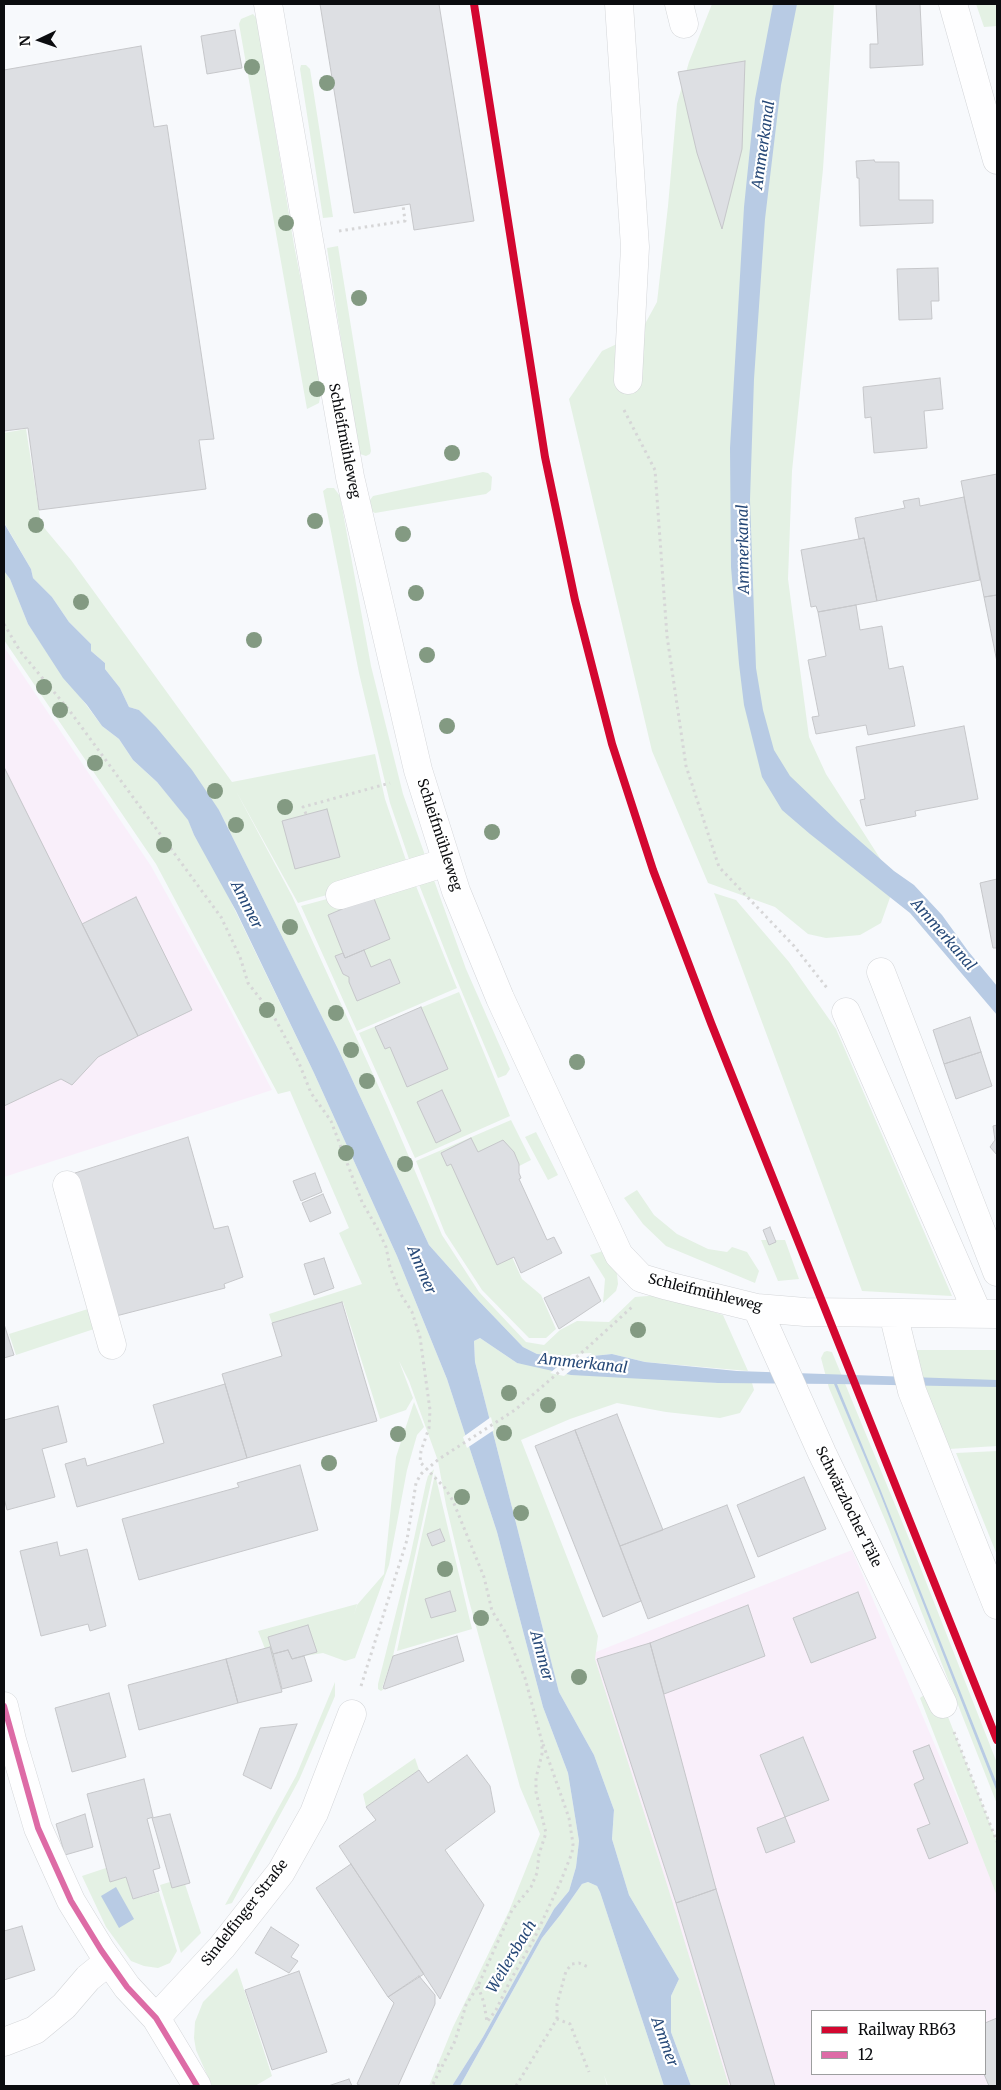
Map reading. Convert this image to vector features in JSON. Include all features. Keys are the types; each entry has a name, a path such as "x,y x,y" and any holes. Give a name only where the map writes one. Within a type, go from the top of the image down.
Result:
{"street":[{"name":"Schleifmühleweg","path":"268,4 350,477 419,775 456,891 500,998 619,1255 641,1278 758,1308 805,1312 988,1314"},
{"path":"619,4 635,247 624,391"},
{"path":"953,4 997,160"},
{"path":"340,895 447,862"},
{"path":"881,972 997,1272"},
{"path":"846,1012 988,1314"},
{"path":"67,1185 112,1345"},
{"name":"Schwärzlocher Täle","path":"758,1308 822,1453 943,1704"},
{"path":"893,1313 912,1391 997,1605"},
{"path":"4,1706 23,1778 45,1844 71,1901 127,1987 156,2018 198,2086"},
{"name":"Sindelfinger Straße","path":"156,2018 222,1947 281,1872 314,1813 352,1714"},
{"path":"4,2042 35,2030 64,2006 88,1978 109,1961"}],"path":[{"path":"308,236 404,221 403,205"},
{"path":"624,391 655,470 667,636 686,766 719,866 794,946 846,1012"},
{"path":"4,624 20,651 69,710 221,917 240,956 248,983 274,1015 299,1063 311,1093 331,1121 362,1202 386,1247 390,1267 400,1293 412,1312 420,1337 430,1410 429,1428 420,1462 445,1488 459,1515 484,1577 492,1611 506,1633 525,1678 542,1742 561,1791 569,1818 574,1844 560,1883 534,1939 496,2010 487,2022 484,2003 478,1986"},
{"path":"306,814 302,807 419,775"},
{"path":"352,1714 407,1540 416,1483 421,1474 439,1458 515,1410 588,1348 631,1309 641,1278"},
{"path":"943,1704 997,1842"},
{"path":"432,2086 461,2026 466,2005 478,1986 512,1910 531,1887 537,1873 539,1854 546,1833 536,1792 536,1778 542,1754 542,1742"},
{"path":"516,2086 557,2019 557,2004 566,1971 572,1964 579,1963 588,1967"},
{"path":"557,2019 570,2024 589,2072"},
{"path":"437,2066 443,2066"}],"shaded area":[{"path":"4,647 151,866 220,990 272,1090 4,1177"},
{"path":"852,1550 997,1891 997,2086 716,2086 586,1656"}],"green space":[{"path":"712,4 834,4 823,169 792,471 788,579 809,737 826,774 883,863 892,892 881,923 860,935 826,938 808,934 775,907 708,883 652,751 569,399 602,351 640,333 657,302 677,104 689,62"},
{"path":"976,4 997,4 997,26 984,27"},
{"path":"253,14 257,19 294,245 322,388 319,403 307,409 239,24 241,19"},
{"path":"301,65 306,65 310,69 333,217 323,218 300,69"},
{"path":"338,246 371,451 366,456 358,451 327,248"},
{"path":"26,429 41,524 71,560 232,782 375,754 385,799 410,872 298,903 236,791 292,896 387,1105 442,1235 479,1292 526,1342 544,1345 560,1330 577,1321 609,1322 635,1297 660,1295 723,1315 748,1371 645,1362 612,1354 583,1357 537,1354 523,1347 429,1245 339,1051 219,810 139,710 129,707 120,688 105,669 105,663 91,651 91,644 69,622 52,597 33,578 31,569 5,524 4,433"},
{"path":"483,472 488,473 492,477 491,490 486,494 375,513 371,511 370,500 373,496"},
{"path":"327,488 334,488 340,496 371,666 403,794 466,969 510,1069 506,1075 498,1078 451,966 409,859 390,803 359,673 323,491"},
{"path":"4,571 10,579 28,624 46,651 102,726 119,739 133,760 157,782 188,819 194,835 217,873 314,1073 397,1256 447,1379 497,1532 543,1707 568,1773 579,1841 576,1867 569,1891 554,1909 483,2037 452,2086 429,2086 453,2027 509,1911 540,1834 520,1787 468,1597 446,1505 438,1461 409,1381 399,1361 413,1398 406,1410 380,1419 343,1302 272,1323 269,1314 362,1284 339,1233 349,1228 290,1091 278,1094 156,864 4,640"},
{"path":"412,876 457,988 357,1031 301,906"},
{"path":"714,893 736,900 789,962 836,1029 952,1296 862,1291"},
{"path":"459,992 510,1116 415,1158 359,1033"},
{"path":"511,1120 531,1160 480,1186 522,1279 541,1295 556,1329 546,1338 529,1338 482,1290 445,1233 416,1161"},
{"path":"536,1132 558,1175 548,1180 525,1137"},
{"path":"637,1190 654,1215 677,1234 708,1249 727,1252 732,1247 747,1252 759,1271 755,1283 666,1246 643,1224 624,1198"},
{"path":"761,1240 785,1240 799,1279 778,1281"},
{"path":"603,1251 617,1274 618,1284 616,1291 603,1303 605,1279 590,1255"},
{"path":"91,1308 97,1328 16,1355 9,1334"},
{"path":"480,1338 517,1363 718,1383 752,1383 754,1390 740,1413 720,1418 666,1412 617,1403 570,1419 521,1440 598,1636 595,1659 729,2086 691,2086 671,2032 671,1996 679,1979 629,1895 612,1839 614,1810 594,1755 559,1692 475,1362 474,1341"},
{"path":"915,1350 997,1350 997,1446 949,1449 928,1395"},
{"path":"824,1352 832,1352 910,1541 997,1763 997,1804 888,1527 829,1388 821,1358"},
{"path":"414,1402 424,1427 417,1435 407,1470 389,1565 355,1658 345,1661 323,1653 271,1664 258,1631 357,1604 354,1615 357,1605 384,1574 396,1457"},
{"path":"997,1451 997,1555 956,1453"},
{"path":"434,1469 393,1656 382,1688 384,1689 381,1691 378,1689 378,1684 410,1557 426,1483 428,1476"},
{"path":"435,1474 472,1629 397,1651"},
{"path":"335,1682 335,1696 299,1780 232,1903 225,1905 296,1776"},
{"path":"924,1695 943,1704 997,1842 997,1896 920,1698"},
{"path":"415,1758 419,1770 366,1807 363,1794"},
{"path":"106,1868 110,1882 126,1877 133,1899 159,1892 177,1951 170,1963 158,1968 144,1966 131,1961 106,1927 82,1876"},
{"path":"183,1878 201,1933 181,1953 160,1885"},
{"path":"588,1882 597,1886 600,1892 664,2086 608,2086 604,2075 607,2086 460,2086 542,1938 582,1884"},
{"path":"237,1968 272,2076 255,2086 212,2086 196,2050 194,2038 195,2022 203,2002"}],"water":[{"name":"Ammerkanal","path":"773,4 797,4 781,85 765,219 754,379 750,500 756,668 763,710 774,750 790,776 837,821 894,871 914,885 942,915 997,986 997,1015 910,913 782,810 762,777 744,705 731,567 730,448 744,207 755,99"},
{"path":"4,523 31,569 33,578 52,597 69,622 91,644 91,651 105,663 105,669 120,688 129,707 139,710 156,727 192,770 219,810 339,1051 429,1245 523,1347 537,1354 583,1357 612,1354 645,1362 737,1371 997,1380 997,1387 837,1384 997,1784 997,1792 879,1491 834,1384 718,1383 571,1375 517,1363 480,1338 474,1341 475,1362 559,1692 594,1755 614,1810 612,1839 629,1895 679,1979 671,1996 671,2032 691,2086 664,2086 600,1892 597,1886 588,1882 582,1884 542,1938 460,2086 452,2086 483,2037 554,1909 569,1891 576,1867 579,1841 568,1773 543,1707 497,1532 447,1379 397,1256 314,1073 236,911 194,835 188,820 157,782 133,760 119,739 102,726 87,705 63,678 28,624 10,579 4,571"},
{"path":"116,1887 134,1919 119,1928 101,1896"}],"pier":[{"path":"592,1353 564,1376 550,1373 572,1354"},
{"path":"491,1417 494,1430 467,1448 463,1437"}],"building":[{"path":"320,4 439,4 474,221 414,230 410,204 354,213"},
{"path":"876,4 920,4 923,65 870,68 870,44 878,44"},
{"path":"235,30 242,68 207,74 201,36"},
{"path":"141,46 154,127 167,125 214,439 199,440 206,489 39,510 28,428 4,431 4,70"},
{"path":"745,61 742,149 722,229 697,153 678,72"},
{"path":"874,160 875,162 899,162 899,200 933,200 933,223 860,226 859,178 857,178 856,161"},
{"path":"938,268 939,301 931,301 932,319 899,320 897,269"},
{"path":"940,378 943,409 924,411 927,448 874,453 871,417 865,418 863,387"},
{"path":"997,474 997,595 984,597 961,481"},
{"path":"964,497 980,580 877,601 864,538 859,539 855,518 905,508 903,501 919,498 920,506"},
{"path":"864,538 877,601 818,612 816,606 811,607 801,550"},
{"path":"997,595 997,662 984,597"},
{"path":"856,605 860,630 882,626 889,669 903,666 915,726 868,735 866,725 816,734 812,717 819,716 808,660 826,656 818,612"},
{"path":"964,726 978,799 915,811 916,816 866,826 860,800 865,799 856,747"},
{"path":"4,767 138,1036 98,1057 72,1085 61,1079 4,1106"},
{"path":"327,809 340,857 295,869 282,821"},
{"path":"997,879 997,948 993,948 980,883"},
{"path":"373,896 390,939 345,958 328,915"},
{"path":"136,897 192,1010 138,1036 82,924"},
{"path":"364,950 371,967 390,959 400,983 357,1001 349,982 349,977 343,974 335,956 343,953 345,958"},
{"path":"421,1007 448,1069 407,1087 390,1047 385,1049 375,1027"},
{"path":"970,1017 981,1052 944,1064 933,1030"},
{"path":"981,1052 992,1086 956,1099 944,1064"},
{"path":"442,1090 461,1131 436,1143 417,1102"},
{"path":"997,1125 997,1155 990,1147 995,1140 993,1126"},
{"path":"188,1137 214,1229 228,1226 243,1277 224,1284 225,1288 116,1316 75,1173"},
{"path":"471,1138 478,1152 503,1140 514,1152 519,1164 521,1178 519,1179 547,1240 554,1237 562,1253 521,1273 514,1257 497,1265 451,1164 447,1166 441,1153"},
{"path":"315,1173 322,1192 301,1201 293,1181"},
{"path":"323,1194 331,1213 310,1222 302,1203"},
{"path":"770,1227 776,1242 769,1245 763,1230"},
{"path":"324,1258 334,1288 314,1295 304,1264"},
{"path":"589,1277 601,1301 559,1329 544,1298"},
{"path":"342,1302 377,1421 247,1458 222,1374 282,1356 272,1323"},
{"path":"4,1324 14,1355 4,1358"},
{"path":"225,1384 247,1458 77,1507 65,1464 85,1458 87,1466 164,1443 153,1405"},
{"path":"58,1406 67,1442 42,1449 55,1497 7,1510 4,1498 4,1420"},
{"path":"617,1414 663,1530 620,1546 575,1430"},
{"path":"575,1430 641,1601 603,1617 535,1446"},
{"path":"300,1465 318,1530 139,1580 122,1519 239,1487 237,1483"},
{"path":"804,1477 826,1529 758,1557 737,1505"},
{"path":"727,1505 755,1577 648,1619 620,1546"},
{"path":"440,1529 445,1541 432,1546 427,1534"},
{"path":"57,1542 60,1556 87,1549 106,1626 90,1631 88,1624 41,1636 20,1551"},
{"path":"450,1591 456,1611 431,1618 425,1599"},
{"path":"858,1592 876,1638 811,1663 793,1618"},
{"path":"748,1605 765,1656 664,1694 650,1643"},
{"path":"308,1625 317,1652 292,1659 288,1650 273,1654 268,1637"},
{"path":"457,1636 464,1661 385,1689 383,1688 393,1656"},
{"path":"650,1643 716,1889 676,1903 597,1659"},
{"path":"270,1647 282,1692 238,1703 226,1659"},
{"path":"288,1650 292,1659 304,1656 312,1681 282,1689 273,1654"},
{"path":"226,1659 238,1703 139,1730 128,1685"},
{"path":"109,1693 126,1757 72,1772 55,1708"},
{"path":"297,1724 271,1789 243,1775 260,1728"},
{"path":"803,1737 829,1800 785,1817 760,1755"},
{"path":"929,1745 968,1843 929,1859 917,1829 930,1824 914,1784 924,1779 913,1751"},
{"path":"467,1755 490,1786 495,1812 445,1850 484,1905 440,1999 339,1846 376,1820 366,1807 419,1770 428,1783"},
{"path":"144,1779 153,1817 147,1819 160,1868 153,1870 159,1891 133,1899 126,1877 110,1882 87,1794"},
{"path":"85,1814 93,1847 65,1855 56,1824"},
{"path":"170,1814 190,1883 172,1888 152,1818"},
{"path":"785,1817 795,1842 766,1853 757,1828"},
{"path":"351,1864 424,1974 388,1997 316,1888"},
{"path":"716,1889 775,2086 731,2086 676,1903"},
{"path":"22,1926 35,1970 4,1980 4,1931"},
{"path":"271,1927 299,1945 291,1957 298,1961 289,1973 255,1953"},
{"path":"299,1971 327,2052 272,2070 245,1990"},
{"path":"419,1976 435,1995 435,2004 398,2086 361,2086 357,2084 394,2003 388,1997"},
{"path":"997,2018 997,2086 989,2086 984,2075 986,2075 986,2023"},
{"path":"349,2079 352,2086 328,2086"}],"rail line":[{"name":"RB63","path":"474,4 545,457 575,600 612,744 653,870 711,1023 997,1740"}],"transit line":[{"name":"12","path":"4,1706 38,1828 71,1901 101,1950 127,1987 156,2018 197,2086"}],"water label":[{"name":"Ammer","path":"246,905"},
{"name":"Ammer","path":"421,1270"},
{"name":"Ammer","path":"541,1656"},
{"name":"Weilersbach","path":"512,1957"},
{"name":"Ammer","path":"664,2042"}]}
